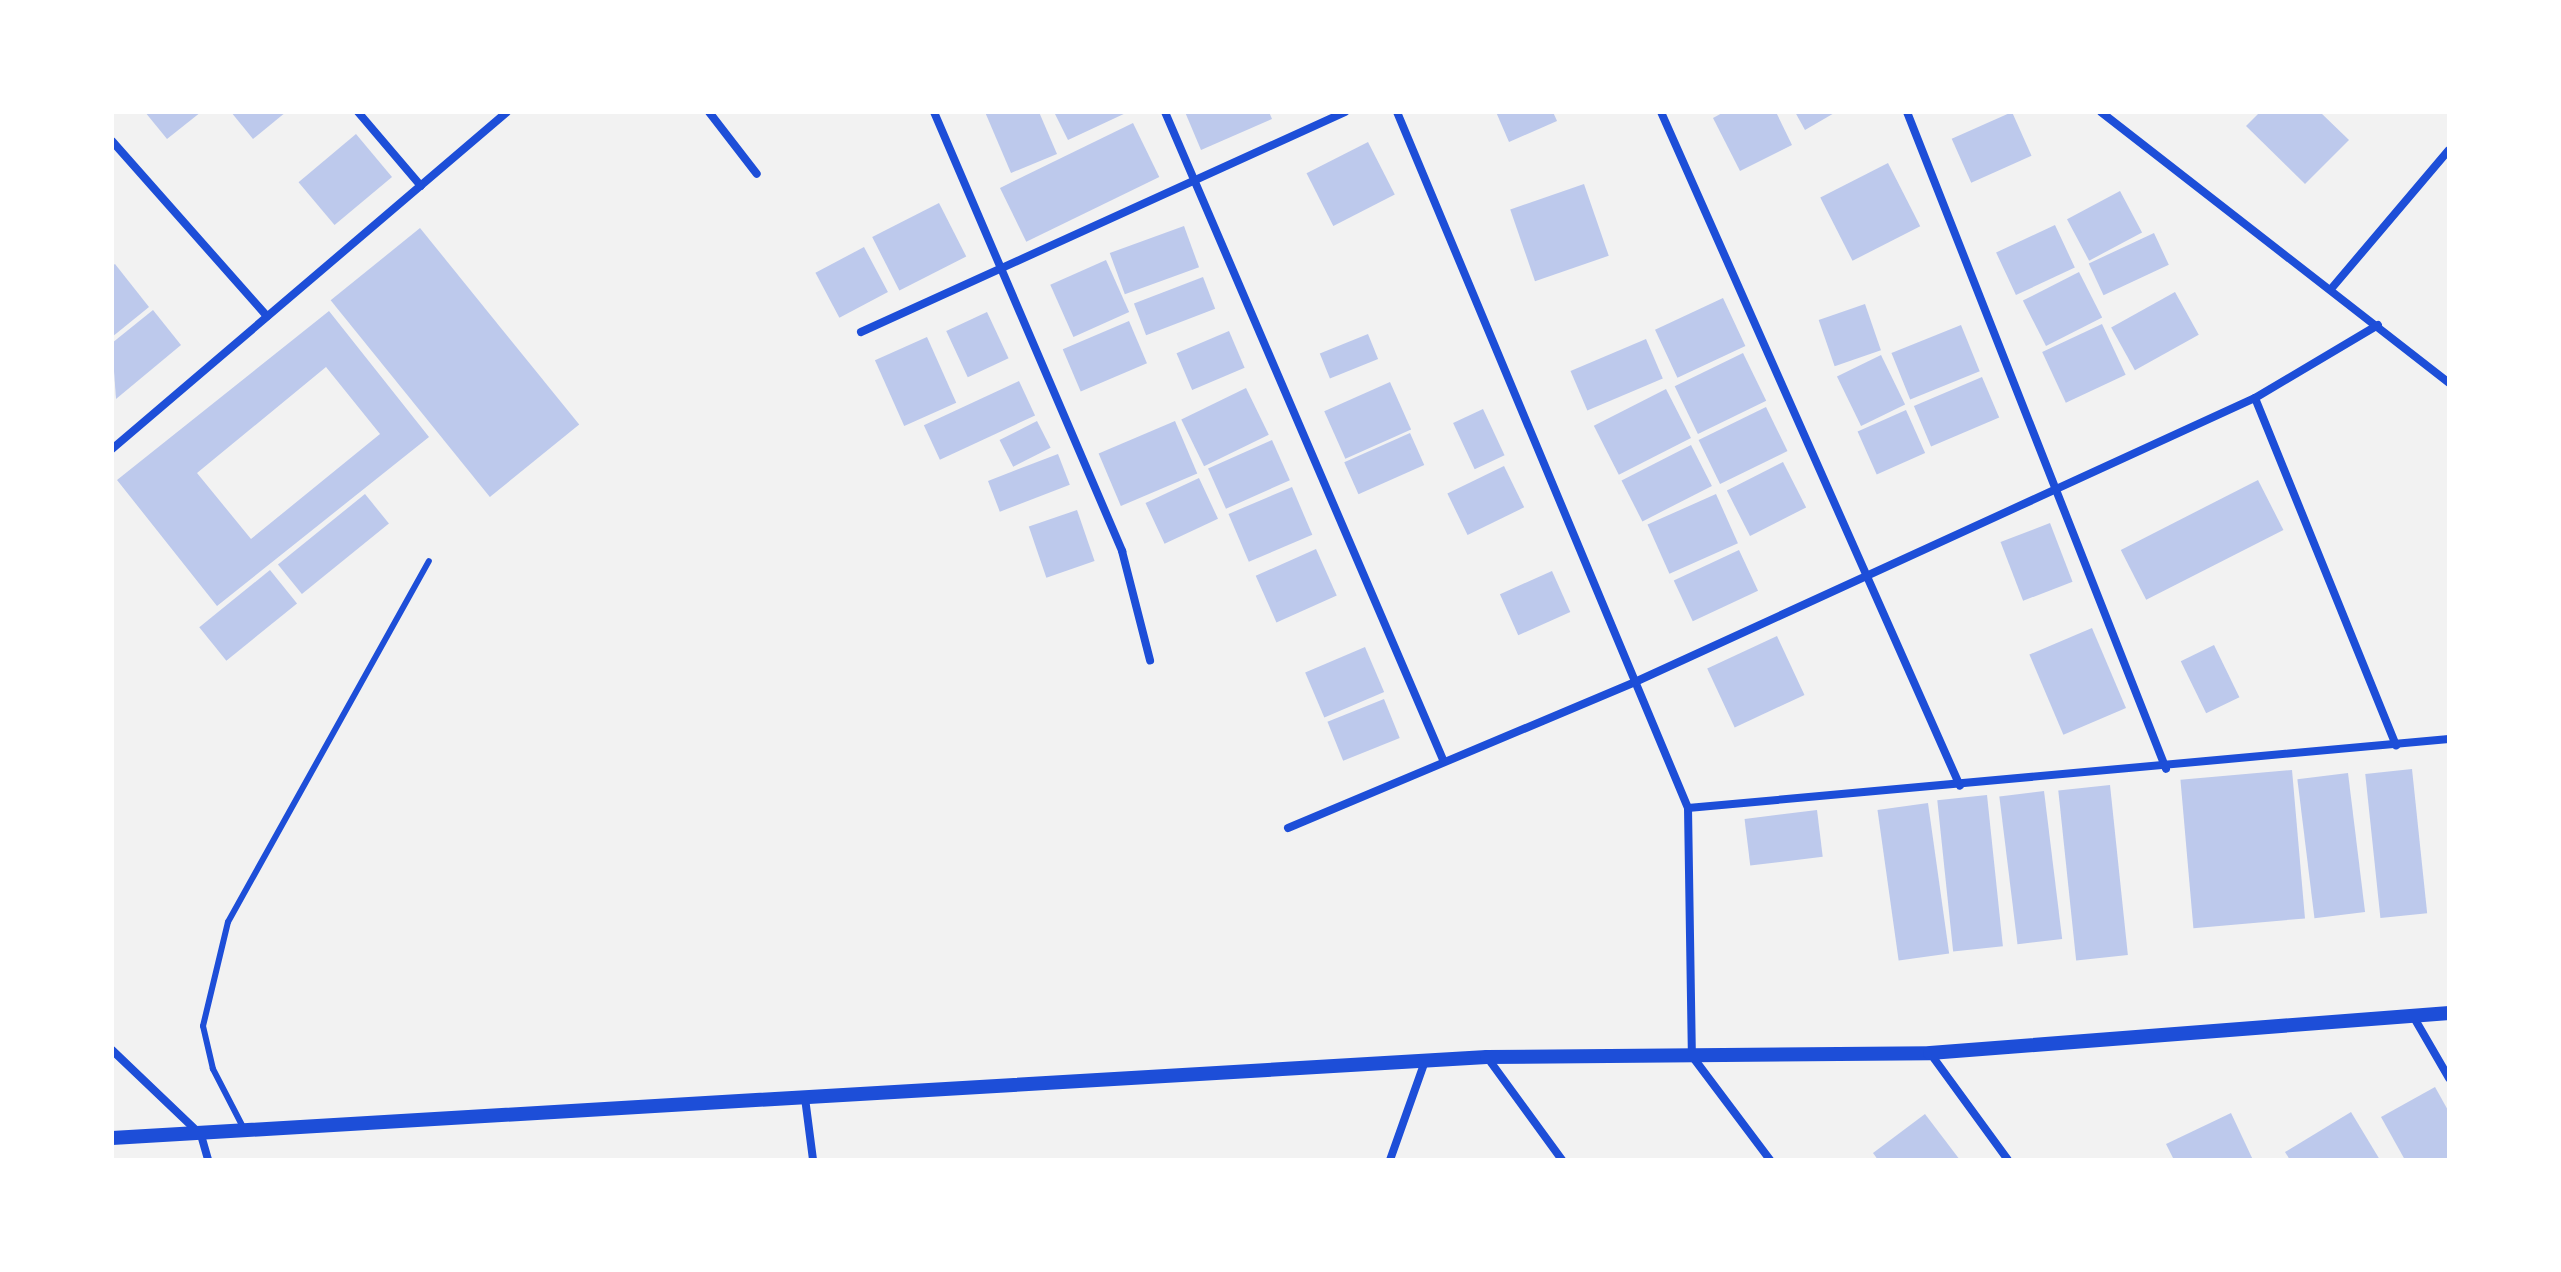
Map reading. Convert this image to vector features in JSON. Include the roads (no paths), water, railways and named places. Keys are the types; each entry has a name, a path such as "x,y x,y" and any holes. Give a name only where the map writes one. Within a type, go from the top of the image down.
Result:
{"street":[{"path":"358,112 421,186"},
{"path":"112,449 507,112"},
{"path":"709,112 757,174"},
{"path":"934,112 1004,268 1122,551 1150,660"},
{"path":"1165,112 1444,762"},
{"path":"861,332 1195,177 1345,112"},
{"path":"1397,112 1688,808 1692,1056 1770,1160"},
{"path":"1661,112 1960,786"},
{"path":"1907,112 2166,769"},
{"path":"2101,112 2449,383"},
{"path":"112,141 267,316"},
{"path":"2331,289 2449,150"},
{"path":"1288,828 1635,682 2054,484 2255,398 2378,325"},
{"path":"2255,398 2396,746"},
{"path":"1688,808 2166,769 2449,739"},
{"path":"112,1138 1487,1057 1930,1053 2449,1013"},
{"path":"2413,1016 2449,1078"},
{"path":"112,1050 201,1135 208,1160"},
{"path":"1930,1053 2008,1160"},
{"path":"1487,1057 1562,1160"},
{"path":"1390,1160 1425,1061"},
{"path":"805,1098 813,1160"}],"lane":[{"path":"246,1132 213,1069 203,1026 228,922 429,561"}]}
